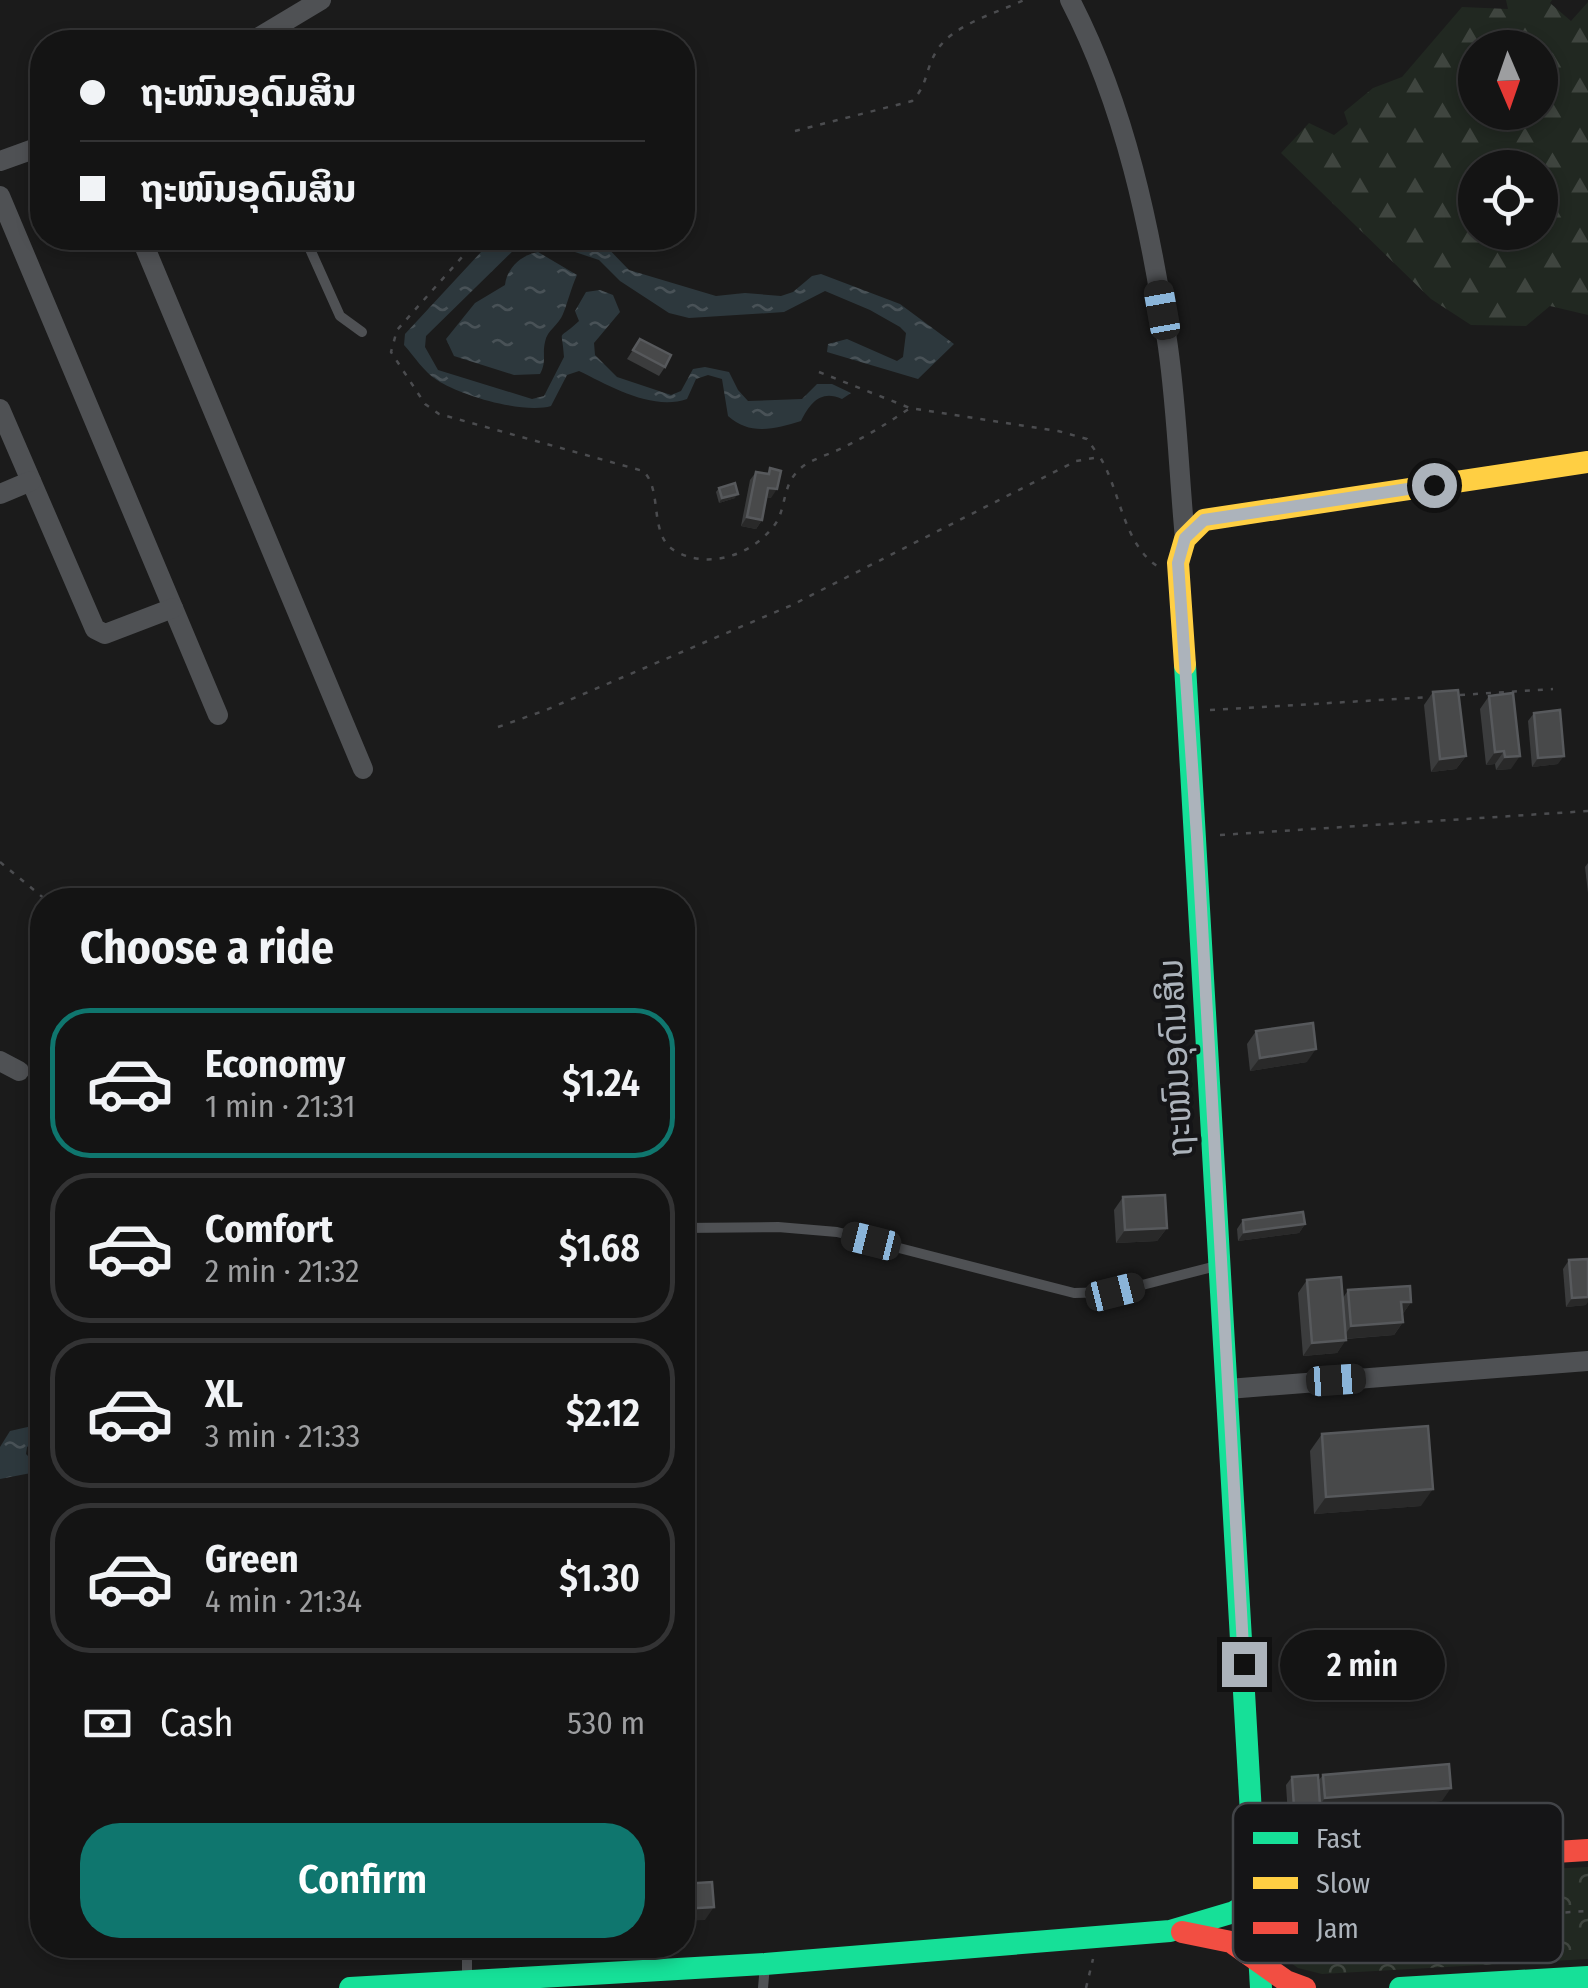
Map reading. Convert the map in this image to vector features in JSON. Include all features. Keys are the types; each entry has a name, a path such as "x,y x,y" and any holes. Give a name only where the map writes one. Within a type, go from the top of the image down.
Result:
{"street":[{"path":"272,30 321,0"},
{"path":"1070,0 1092,44 1141,196 1169,349 1185,538"},
{"path":"0,161 30,150"},
{"path":"0,196 218,715"},
{"path":"147,250 364,769"},
{"path":"0,409 95,629 104,634 173,608"},
{"path":"1185,538 1204,520 1588,462"},
{"path":"0,494 31,481"},
{"name":"ຖະໜົນອຸດົມສິນ","path":"1185,538 1178,563 1251,1803"},
{"path":"1228,1389 1588,1361"},
{"path":"1563,1851 1588,1850"},
{"path":"350,1988 766,1964 1098,1938 1170,1930 1233,1912"},
{"path":"1170,1930 1208,1934 1233,1944"},
{"name":"ຖະໜົນອຸດົມສິນ","path":"1259,1963 1261,1988"},
{"path":"1262,1963 1280,1978 1305,1988"},
{"path":"1400,1988 1588,1977"}],"lane":[{"path":"310,250 340,316 362,332"},
{"path":"695,1228 778,1227 837,1232 1074,1292 1115,1292 1221,1265"},
{"path":"467,1958 468,1982"},
{"path":"763,1988 766,1964"}],"path":[{"path":"794,131 912,101 923,90 936,51 950,35 1024,0"},
{"path":"468,250 397,330 391,352 425,404 439,414 643,471 654,483 655,508 665,540 676,552 724,560 748,547 775,526 790,478 805,464 873,433 910,408"},
{"path":"819,372 910,408 1087,439 1109,472 1131,533 1151,563 1180,580"},
{"path":"498,727 792,604 1076,461 1100,457"},
{"path":"1457,695 1553,689"},
{"path":"1189,712 1438,696"},
{"path":"1197,837 1588,811"},
{"path":"0,862 31,888"},
{"path":"1563,1913 1588,1911"},
{"path":"1086,1988 1098,1938"},
{"path":"1451,1963 1452,1985"}],"green space":[{"path":"1506,0 1552,0 1550,3 1571,21 1588,2 1588,315 1550,306 1526,326 1471,325 1431,299 1281,153 1309,123 1334,135 1348,124 1344,112 1373,88 1402,77 1462,7 1508,9"},
{"path":"1588,1867 1588,1959 1563,1960 1563,1868"},
{"path":"1291,1963 1517,1963 1322,1974"}],"water":[{"path":"483,250 514,250 426,336 425,347 438,370 532,399 544,396 564,357 562,335 579,321 575,311 586,292 600,290 613,295 620,312 594,343 595,355 617,377 671,395 681,391 693,369 705,367 729,372 748,401 802,399 817,384 832,384 851,393 842,399 822,397 812,403 801,421 763,429 745,426 728,416 722,379 708,375 696,379 687,399 660,402 618,390 579,371 567,375 551,406 525,408 461,392 437,380 404,345 405,334"},
{"path":"569,250 610,250 629,270 716,296 781,296 821,274 900,304 954,344 918,379 827,352 828,344 847,339 897,361 903,357 906,333 870,310 825,291 784,312 689,318 669,313 620,281 599,260"},
{"path":"538,252 577,275 561,318 546,338 540,374 514,375 454,356 446,339 475,303 505,285 521,259"},
{"path":"30,1426 26,1454 30,1458 30,1473 0,1479 0,1447 10,1431"}],"building":[{"path":"640,339 671,355 665,367 633,350"},
{"path":"770,468 781,471 777,489 768,488 762,520 747,517 756,472 769,474"},
{"path":"735,483 738,494 722,498 719,488"},
{"path":"1458,690 1466,756 1440,759 1433,692"},
{"path":"1513,693 1520,756 1505,757 1504,751 1495,752 1489,696"},
{"path":"1560,710 1564,756 1538,758 1534,713"},
{"path":"1313,1023 1316,1049 1260,1058 1256,1031"},
{"path":"1165,1195 1167,1228 1125,1230 1123,1197"},
{"path":"1303,1212 1305,1224 1244,1232 1243,1220"},
{"path":"1588,1259 1588,1297 1572,1298 1569,1260"},
{"path":"1341,1277 1346,1340 1312,1343 1307,1280"},
{"path":"1410,1286 1411,1302 1401,1302 1403,1322 1351,1326 1348,1290"},
{"path":"1428,1426 1433,1489 1326,1497 1322,1434"},
{"path":"1449,1764 1451,1788 1325,1798 1323,1775"},
{"path":"1318,1775 1320,1803 1294,1803 1292,1777"},
{"path":"712,1882 714,1907 695,1908 695,1883"}],"traffic: fast":[{"path":"1185,665 1250,1803"},
{"path":"350,1988 765,1964 1170,1931 1233,1912"},
{"path":"1260,1963 1261,1988"},
{"path":"1400,1988 1588,1977"}],"traffic: slow":[{"path":"1185,665 1178,563 1185,539 1204,520 1588,462"}],"traffic: jam":[{"path":"1563,1852 1588,1850"},
{"path":"1182,1932 1233,1943"},
{"path":"1261,1963 1286,1981 1305,1988"}],"route":[{"path":"1244,1664 1178,563 1185,538 1204,520 1434,485"}]}
